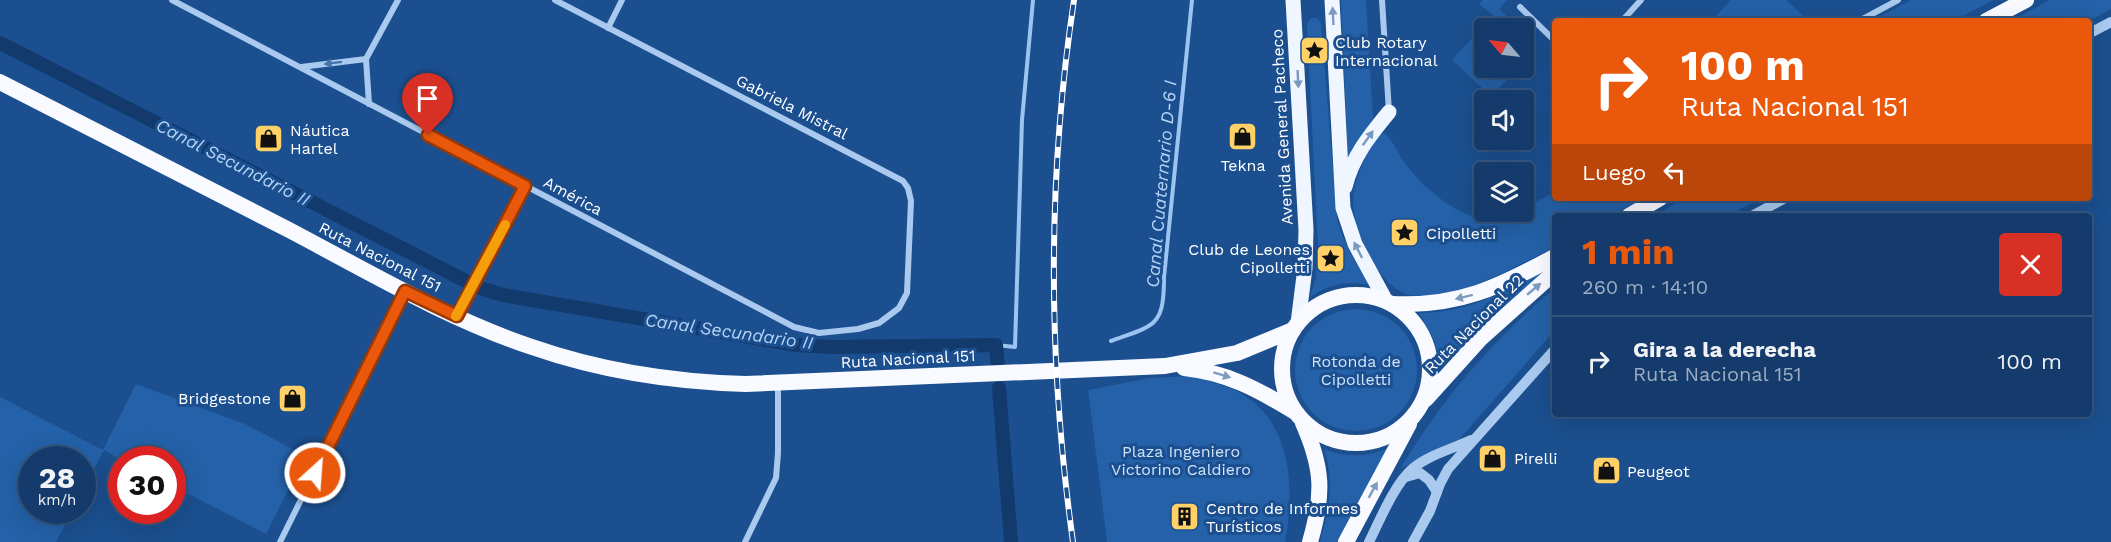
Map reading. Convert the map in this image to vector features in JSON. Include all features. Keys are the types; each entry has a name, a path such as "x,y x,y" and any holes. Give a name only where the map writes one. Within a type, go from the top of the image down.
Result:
{"highway":[{"path":"1992,18 2026,0"},
{"name":"Ruta Nacional 151","path":"0,82 457,316 531,347 604,368 687,381 746,384 1165,366 1237,353 1296,327"},
{"path":"1634,213 1655,201"},
{"name":"Ruta Nacional 22","path":"1389,302 1426,304 1466,297 1501,285 1552,258"},
{"name":"Ruta Nacional 22","path":"1416,412 1481,338 1552,275"},
{"path":"1310,542 1319,502 1320,483 1314,450 1287,395 1282,375 1285,347 1296,327 1319,305 1339,297 1359,295 1389,302 1403,311 1420,330 1429,355 1429,382 1416,412 1346,542"},
{"name":"Ruta Nacional 151","path":"1165,366 1202,370 1226,376 1260,391 1299,416"},
{"path":"1299,416 1323,436 1336,441 1357,443 1378,440 1390,435 1416,412"}],"main road":[{"name":"Avenida General Pacheco","path":"1293,0 1306,230 1305,268 1296,327"},
{"path":"1332,0 1343,208 1355,244 1389,302"},
{"path":"1343,208 1348,177 1356,157 1389,112"}],"street":[{"name":"América","path":"172,0 800,329 819,333 865,328 885,319 902,304"},
{"path":"369,104 366,59 398,0"},
{"name":"Gabriela Mistral","path":"555,0 903,181 908,188 911,201 907,293 902,304"},
{"path":"608,28 622,0"},
{"path":"1382,0 1389,112"},
{"path":"1625,18 1641,0"},
{"path":"1865,18 1898,0"},
{"path":"1520,7 1552,38"},
{"path":"2092,32 2111,22"},
{"path":"300,67 366,59"},
{"path":"457,316 525,186"},
{"path":"1758,213 1780,201"},
{"path":"280,542 405,291"},
{"path":"1413,542 1430,511 1448,469 1552,352"},
{"path":"745,542 776,478 778,383"},
{"path":"1369,542 1404,478 1428,459 1474,439"},
{"path":"1404,478 1420,473 1429,480 1437,492"}],"green space":[{"path":"1341,0 1366,0 1373,119 1357,142 1348,161"},
{"path":"1483,0 1507,0 1499,9 1508,18 1490,18 1493,15 1479,4"},
{"path":"1731,0 1786,0 1806,18 1714,18"},
{"path":"1911,0 1993,0 1960,18 1878,18"},
{"path":"2050,0 2111,0 2111,9 2092,19 2017,18"},
{"path":"1317,18 1321,23 1337,219 1347,245 1371,285 1339,284 1310,297 1316,277 1318,247 1307,27 1308,21"},
{"path":"1474,36 1474,78 1508,78 1497,90 1484,90 1452,60"},
{"path":"1383,133 1386,135 1421,182 1443,201 1474,216 1474,222 1534,222 1534,203 1552,194 1552,201 1638,201 1616,213 1552,213 1552,249 1504,273 1466,288 1446,294 1410,295 1388,282 1378,271 1363,243 1354,214 1353,196 1357,178 1372,146"},
{"path":"1679,201 1755,201 1733,213 1660,213"},
{"path":"1552,266 1439,370 1435,342 1419,313 1455,309 1472,304 1521,283"},
{"path":"1552,291 1552,333 1459,440 1400,469 1451,394 1489,350"},
{"name":"Rotonda de Cipolletti","path":"1356,309 1380,313 1399,327 1413,346 1417,370 1413,394 1399,413 1380,427 1356,431 1332,427 1313,413 1299,394 1295,370 1299,346 1313,327 1332,313"},
{"name":"Plaza Ingeniero Victorino Caldiero","path":"1192,376 1223,385 1244,395 1265,413 1275,429 1283,447 1289,485 1285,542 1107,542 1088,390 1149,378"},
{"path":"136,384 245,424 306,456 266,534 186,493 186,446 108,446 108,452 104,450 96,466 96,446 103,450"},
{"path":"0,397 95,446 18,446 18,524 66,524 56,542 0,542"},
{"path":"1389,448 1339,542 1320,542 1330,496 1329,473 1324,449 1340,454 1356,455"}],"waterway":[{"path":"996,345 1015,347 1022,120 1033,0"},
{"name":"Canal Cuaternario D-6 I","path":"1111,341 1147,327 1154,322 1162,306 1192,0"},
{"name":"Canal Secundario II","path":"0,43 466,281"},
{"name":"Canal Secundario II","path":"480,288 503,295 796,345 832,347 996,345 998,366"},
{"name":"Canal Secundario II","path":"999,388 1011,542"}],"railway":[{"path":"1073,542 1059,407 1054,271 1059,135 1074,0"}],"slow traffic":[{"path":"456,316 505,225"}],"place":[{"name":"Club Rotary Internacional","path":"1314,51"},
{"name":"Tekna","path":"1243,137"},
{"name":"Náutica Hartel","path":"269,139"},
{"name":"Cipolletti","path":"1405,233"},
{"name":"Club de Leones Cipolletti","path":"1331,258"},
{"name":"Bridgestone","path":"292,398"},
{"name":"Pirelli","path":"1493,458"},
{"name":"Peugeot","path":"1606,471"},
{"name":"Centro de Informes Turísticos","path":"1185,517"}],"route":[{"path":"315,473 405,291 457,316 525,186 428,135"}]}
